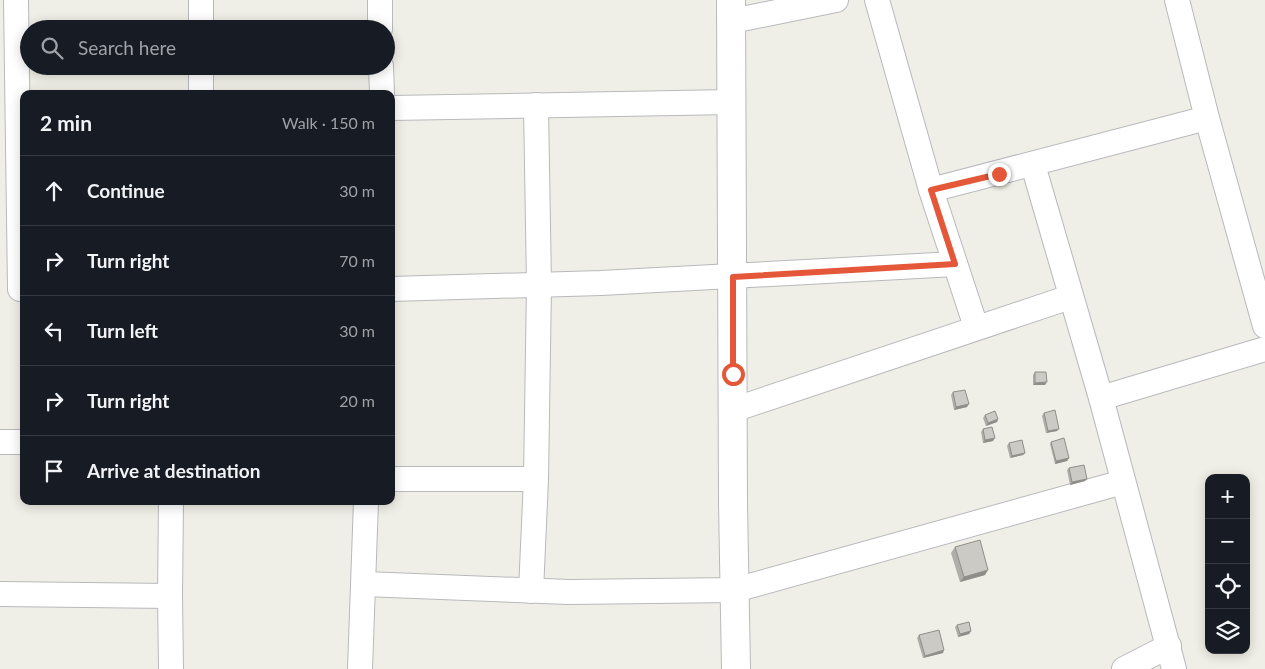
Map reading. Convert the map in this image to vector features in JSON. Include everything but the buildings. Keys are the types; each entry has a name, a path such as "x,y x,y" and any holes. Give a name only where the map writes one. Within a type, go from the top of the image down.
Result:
{"street":[{"path":"15,289 8,70 16,0"},
{"path":"201,0 201,20"},
{"path":"380,0 380,20"},
{"path":"736,669 732,10 836,0"},
{"path":"877,0 931,190 976,327"},
{"path":"1177,0 1207,118 1256,263 1265,326"},
{"path":"201,75 201,90"},
{"path":"381,75 382,90"},
{"path":"395,108 732,102"},
{"path":"531,591 536,479 539,285 536,105"},
{"path":"931,190 1207,118"},
{"path":"1033,164 1070,297 1101,398 1174,669"},
{"path":"395,289 733,277 955,264"},
{"path":"733,410 1070,297"},
{"path":"1101,398 1265,349"},
{"path":"0,442 20,442"},
{"path":"395,479 536,479"},
{"path":"364,584 620,593 735,590 1123,482"},
{"path":"171,505 170,596 172,669"},
{"path":"360,669 366,505"},
{"path":"0,594 170,596"},
{"path":"1124,669 1169,646"}],"route":[{"path":"733,374 733,277 955,264 931,190 999,174"}]}
